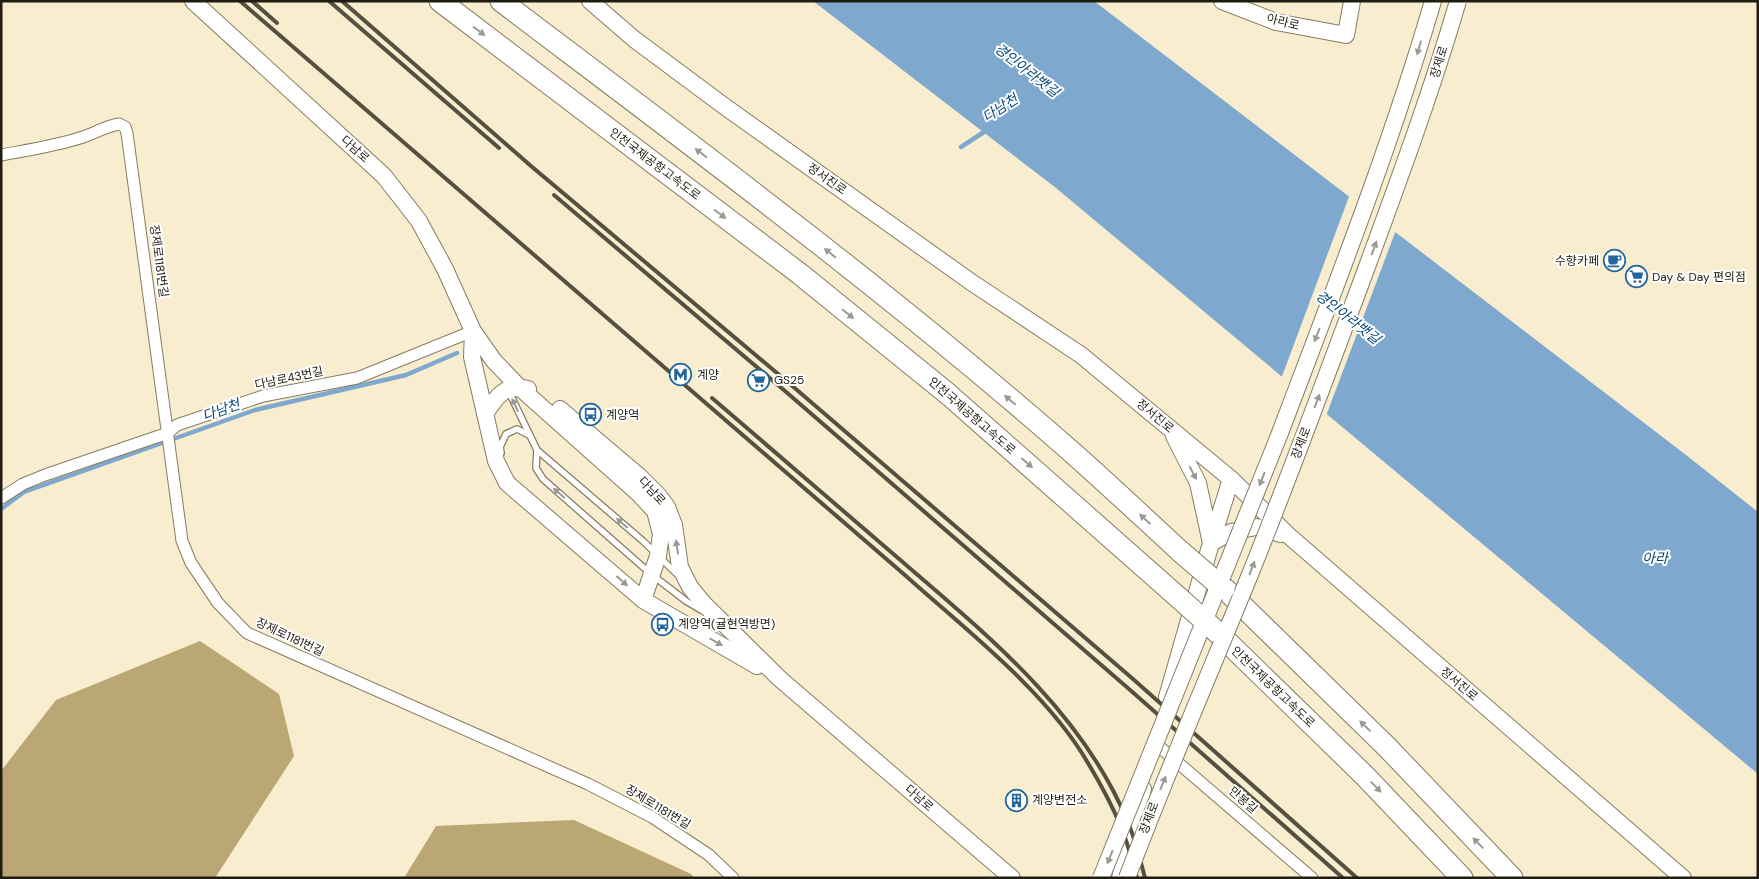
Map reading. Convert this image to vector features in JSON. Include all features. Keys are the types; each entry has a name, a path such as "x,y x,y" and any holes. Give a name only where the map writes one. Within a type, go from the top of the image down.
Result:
{"highway":[{"name":"인천국제공항고속도로","path":"440,1 800,274 941,388 1216,631 1365,776 1462,878"},
{"path":"501,1 793,223 944,344 1074,454 1224,589 1387,747 1512,878"}],"street":[{"name":"다남로","path":"193,1 384,176 419,221 445,269 473,332 513,388 638,493 655,511 661,534 658,556 643,600"},
{"name":"정서진로","path":"590,1 634,39 724,106 971,282 1081,355 1231,479 1288,535 1684,878"},
{"name":"아라로","path":"1222,1 1276,22 1346,35 1352,1"},
{"name":"장제로","path":"1101,878 1280,433 1383,158 1410,81 1433,1"},
{"name":"장제로","path":"1121,874 1159,793 1250,575 1395,190 1434,78 1458,1"},
{"name":"장제로1181번길","path":"1,155 66,142 120,124 125,127 182,541 191,563 218,603 248,633 588,784 652,817 709,855 733,878"},
{"name":"다남로","path":"473,332 472,358 496,461 507,483 643,600 780,679"},
{"name":"다남로43번길","path":"1,498 23,484 45,475 169,438 177,424 263,396 357,378 473,332"},
{"name":"다남로","path":"494,361 542,394 639,476 661,499 667,507 674,525 680,566 690,587 720,621 780,679 1012,878"},
{"path":"485,414 496,397 513,388 542,394"},
{"path":"1171,430 1198,483 1211,543 1232,532 1256,527 1288,535"},
{"name":"장제로","path":"1121,874 1155,743 1211,543 1231,479"},
{"name":"만봉길","path":"1155,743 1312,878"}],"lane":[{"path":"513,388 529,435 537,450 658,556 690,587"},
{"path":"507,483 500,447 506,434 517,429 529,435"},
{"path":"537,450 536,468 543,479 651,574 686,601 720,621"}],"shaded area":[{"path":"200,641 279,694 294,756 215,878 1,878 1,771 56,700"},
{"path":"574,820 691,874 694,878 404,878 436,826"}],"water":[{"name":"아라","path":"813,1 1094,1 1758,512 1758,774 1056,188"}],"pier":[{"path":"1350,194 1396,230 1326,416 1281,379"}],"waterway":[{"name":"다남천","path":"961,147 987,130"},
{"name":"다남천","path":"1,509 24,492 255,410 406,375 457,353"}],"railway":[{"path":"240,1 906,576 1004,663 1051,711 1088,763 1106,794 1126,839 1137,878"},
{"path":"252,1 277,23"},
{"path":"329,1 499,148"},
{"path":"342,1 531,166 790,384 1133,679 1357,878"},
{"path":"554,195 785,391 1129,689 1343,878"},
{"path":"712,398 997,645 1058,709 1084,743 1108,780 1130,827 1145,878"}],"place":[{"name":"수향카페","path":"1615,261"},
{"name":"Day & Day 편의점","path":"1636,277"},
{"name":"계양","path":"681,375"},
{"name":"GS25","path":"758,380"},
{"name":"계양역","path":"590,415"},
{"name":"계양역(귤현역방면)","path":"662,624"},
{"name":"계양변전소","path":"1016,800"}],"water label":[{"name":"경인아라뱃길","path":"1027,70"},
{"name":"경인아라뱃길","path":"1348,317"}]}
